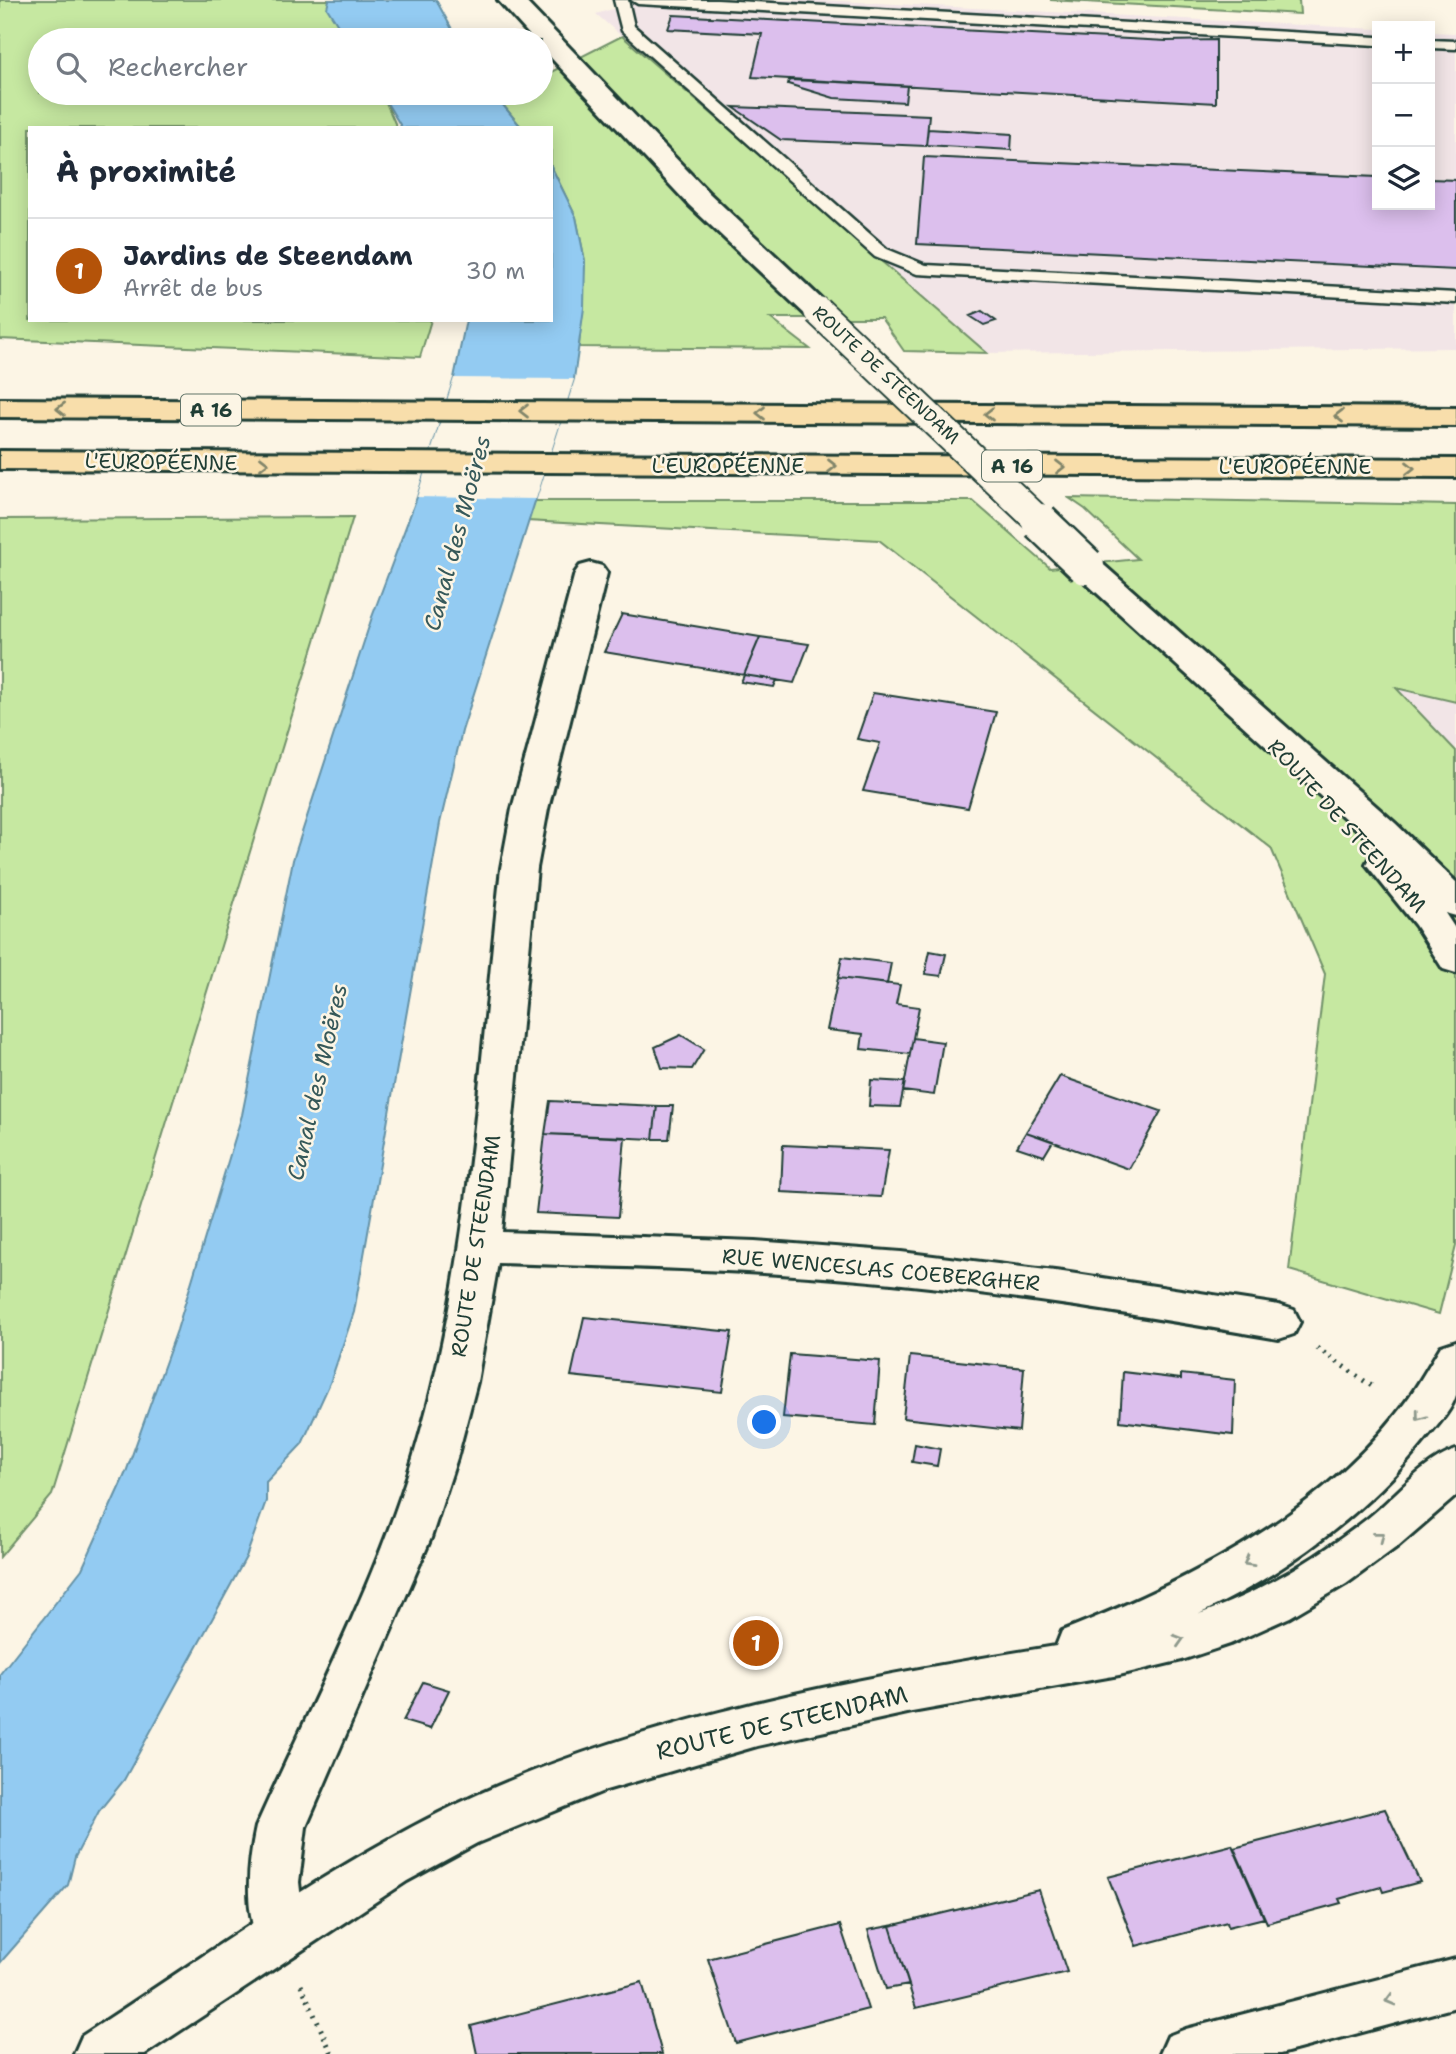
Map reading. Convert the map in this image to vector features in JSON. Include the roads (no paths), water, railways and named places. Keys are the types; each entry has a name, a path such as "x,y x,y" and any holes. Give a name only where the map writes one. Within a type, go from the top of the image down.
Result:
{"highway":[{"path":"0,385 423,411"},
{"name":"A 16","path":"0,408 1456,417"},
{"name":"L'EUROPÉENNE","path":"0,460 1456,468"}],"street":[{"name":"ROUTE DE STEENDAM","path":"510,0 536,28"},
{"name":"ROUTE DE STEENDAM","path":"538,0 607,105"},
{"name":"ROUTE DE STEENDAM","path":"553,47 699,199 1086,566 1230,698 1382,831 1456,904"},
{"name":"ROUTE DE STEENDAM","path":"280,1936 272,1884 281,1827 393,1577 423,1496 455,1382 481,1247 519,868 532,799 591,573"},
{"name":"ROUTE DE STEENDAM","path":"1230,698 1387,866 1428,916 1456,960"},
{"name":"RUE WENCESLAS COEBERGHER","path":"481,1247 750,1256 900,1268 1082,1290 1279,1322"},
{"name":"ROUTE DE STEENDAM","path":"992,1677 1111,1633 1154,1614 1272,1548 1354,1487 1404,1437 1455,1362"},
{"name":"ROUTE DE STEENDAM","path":"100,2054 432,1840 582,1774 702,1738 992,1677 1140,1651 1242,1618 1330,1573 1388,1530 1456,1468"},
{"path":"1186,2054 1456,1983"}],"lane":[{"path":"621,0 627,28 637,37 881,253 923,270 1456,299"},
{"path":"638,0 1372,41"},
{"path":"1435,44 1456,45"}],"water":[{"path":"329,0 436,0 451,28 340,28 327,8"},
{"path":"388,105 503,105 520,126 401,126"},
{"name":"Canal des Moëres","path":"553,170 576,217 585,261 584,308 574,379 462,731 440,823 354,1312 330,1383 302,1444 266,1482 266,1501 246,1557 124,1780 99,1811 75,1857 68,1885 0,1963 0,1674 82,1569 126,1472 177,1330 242,1115 293,860 372,617 417,497 454,378 466,322 553,322"}],"place":[{"name":"Jardins de Steendam","path":"756,1643"}]}
